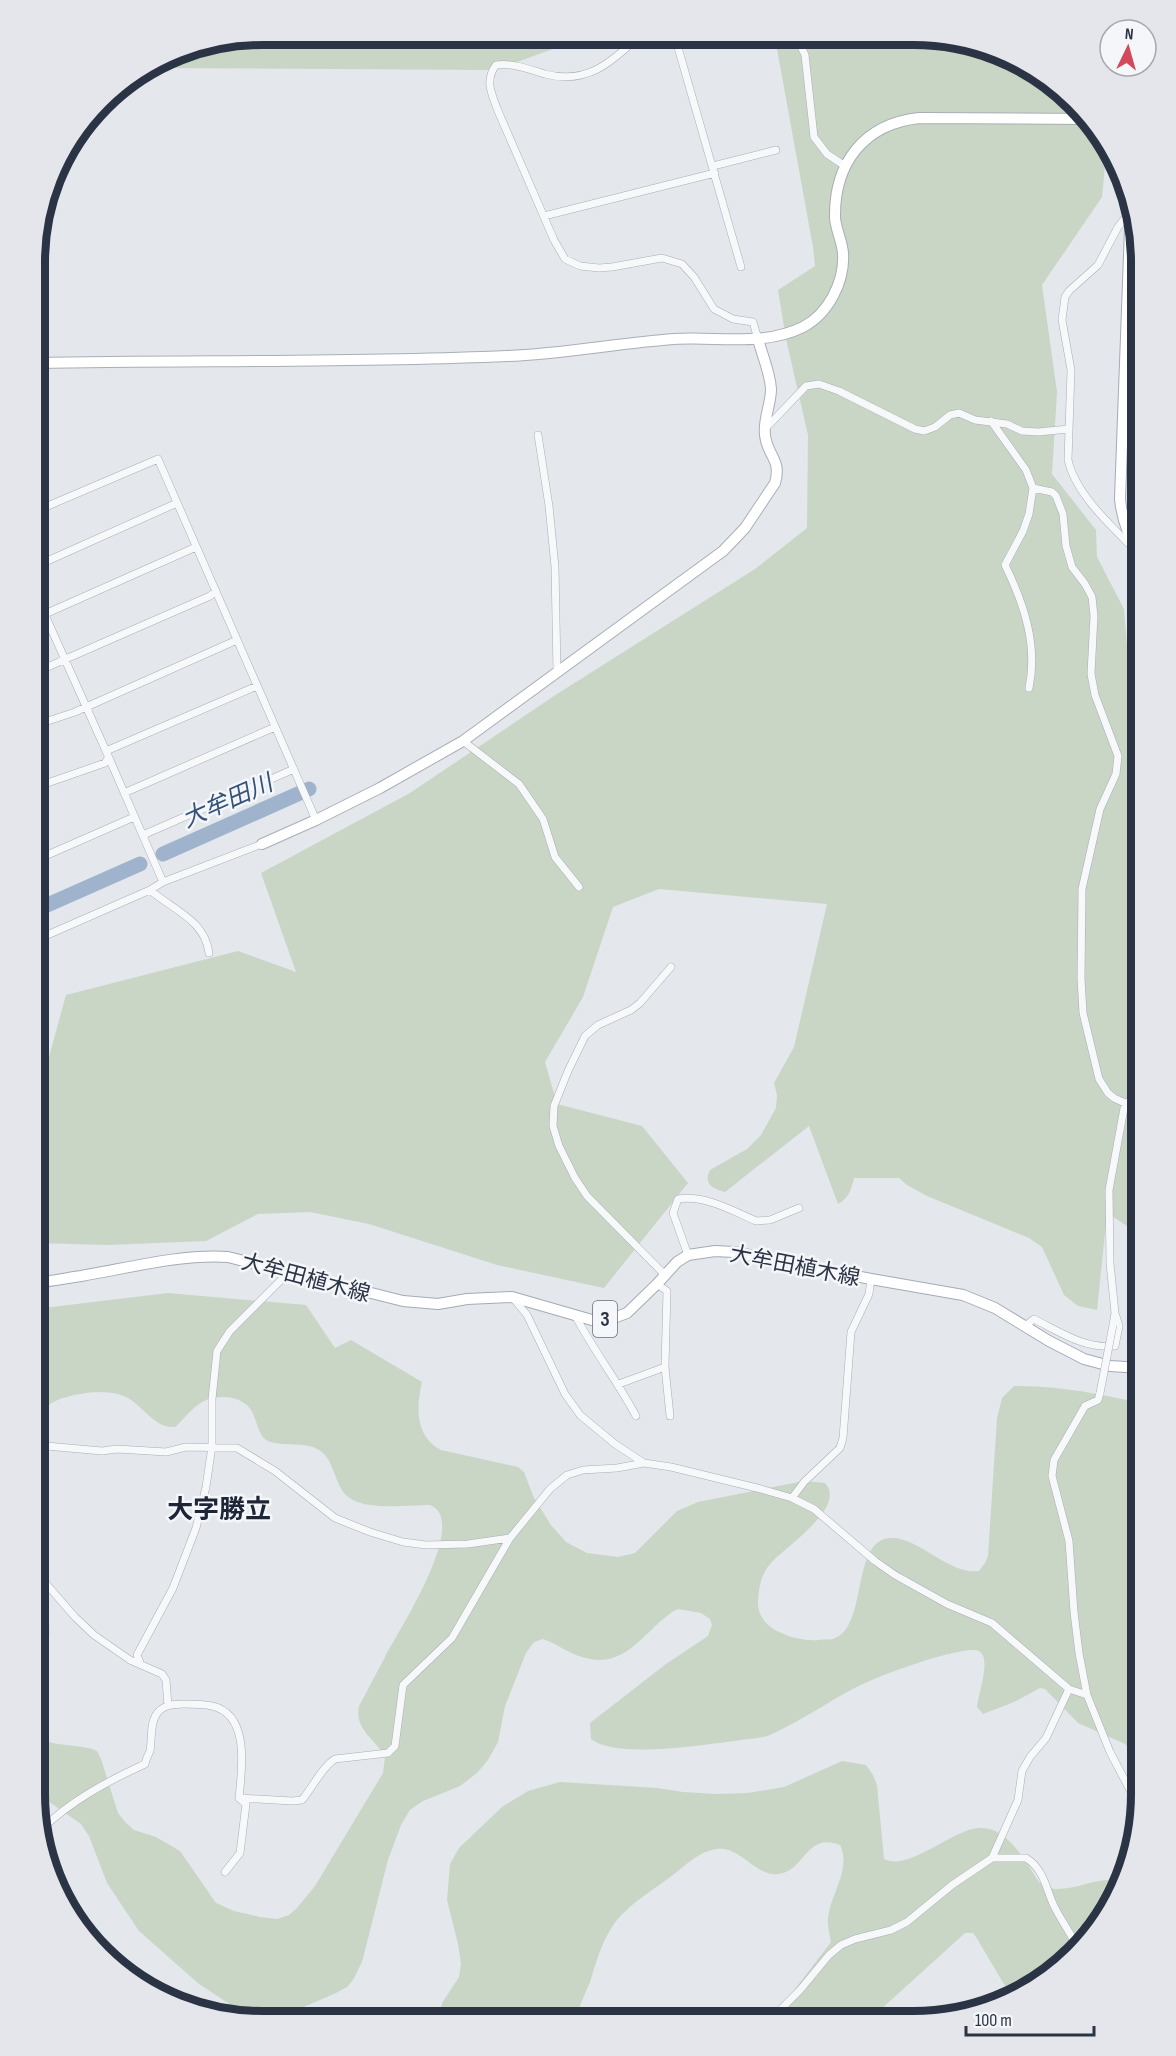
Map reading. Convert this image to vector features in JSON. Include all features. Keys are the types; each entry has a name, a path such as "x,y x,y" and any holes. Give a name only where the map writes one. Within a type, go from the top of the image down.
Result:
{"street":[{"path":"45,936 150,890 163,882 262,844 316,820 397,779 463,741 723,551 743,530 775,483 777,465 765,439 764,429 771,389 753,322 733,319 714,309 682,264 662,258 599,268 580,266 565,259 490,90 489,73 496,65 509,63 550,75 566,77 581,75 599,70 630,45"},
{"path":"677,45 741,267"},
{"path":"800,45 805,55 814,137 827,154 845,166"},
{"path":"45,363 507,356 675,339 758,339 785,334 803,327 818,317 827,307 839,285 843,253 835,221 837,186 845,166 863,141 888,125 904,119 919,117 1077,119"},
{"path":"544,216 714,170 776,150"},
{"path":"1126,214 1098,265 1065,297 1062,320 1071,370 1068,460 1071,471 1077,485 1131,546"},
{"path":"1130,239 1120,499 1121,514 1131,540"},
{"path":"764,429 806,386 819,384 839,391 915,429 924,431 935,427 950,415 959,413 975,420 1006,424 1022,431 1069,429"},
{"path":"991,421 1026,470 1033,488 1029,514 1023,531 1005,565 1028,623 1033,650 1029,688"},
{"path":"538,435 549,506 555,567 557,671"},
{"path":"45,507 158,459 316,820"},
{"path":"1033,488 1052,492 1056,496 1063,514 1066,546 1072,567 1092,597 1094,616 1091,674 1095,695 1118,756 1116,774 1100,809 1082,889 1081,978 1083,1013 1099,1079 1114,1098 1125,1103 1131,1102"},
{"path":"45,563 177,503"},
{"path":"45,615 196,547"},
{"path":"45,668 210,596 216,591"},
{"path":"45,617 163,882"},
{"path":"45,722 75,712 237,640"},
{"path":"45,785 105,762 107,755 257,686"},
{"path":"124,793 275,727"},
{"path":"463,741 519,784 543,819 555,857 579,887"},
{"path":"142,835 294,769"},
{"path":"45,854 134,817"},
{"path":"150,890 193,920 203,935 210,953"},
{"path":"664,1274 587,1196 575,1178 559,1146 554,1126 554,1106 585,1036 597,1025 631,1010 640,1003 671,968"},
{"path":"1025,1326 1034,1319 1078,1341 1099,1347 1114,1346 1119,1326 1115,1312 1110,1263 1109,1190 1125,1103"},
{"path":"688,1255 673,1213 678,1199 690,1197 708,1201 756,1221 763,1221 799,1208"},
{"name":"大牟田植木線","path":"45,1282 206,1256 228,1257 403,1301 438,1304 467,1299 512,1297 592,1320 611,1319 627,1313 657,1284 664,1274 688,1255 715,1251 734,1252 963,1295 995,1308 1084,1359 1110,1366 1131,1367"},
{"path":"141,1665 137,1654 173,1588 196,1528 206,1487 212,1446 214,1359 217,1351 230,1331 288,1273"},
{"path":"792,1498 804,1482 840,1448 843,1438 851,1332 869,1294 871,1279"},
{"path":"657,1284 667,1291 665,1366 670,1416"},
{"path":"512,1297 527,1315 565,1394 579,1415 615,1444 644,1463"},
{"path":"1115,1312 1098,1401 1085,1406 1054,1460 1052,1476 1069,1541 1074,1612 1087,1695 1110,1752 1131,1791"},
{"path":"576,1317 592,1346 619,1384 636,1416"},
{"path":"619,1384 665,1366"},
{"path":"45,1446 102,1451 117,1449 166,1452 186,1447 237,1448 275,1472 335,1518 390,1539 426,1545 468,1544 510,1538"},
{"path":"239,1798 302,1800 328,1763 335,1759 388,1753 395,1746 403,1685 452,1638 510,1538 550,1489 567,1474 583,1470 644,1463 693,1472 792,1498 814,1509 895,1575 946,1604 998,1626 1069,1689 1087,1695"},
{"path":"45,1582 94,1635 130,1660 162,1674 166,1680 168,1706"},
{"path":"779,2011 829,1955 841,1945 891,1930 907,1922 952,1885 992,1858 1018,1800 1022,1771 1046,1738 1069,1689"},
{"path":"47,1823 55,1815 92,1791 145,1764 150,1750 154,1716 162,1707 182,1704 213,1706 230,1715 238,1733 243,1760 239,1798"},
{"path":"225,1872 240,1853 246,1804 239,1798"},
{"path":"992,1858 1026,1857 1031,1860 1045,1879 1053,1903 1073,1940"}],"green space":[{"path":"248,45 564,45 495,70 164,68 206,52"},
{"path":"776,45 928,45 970,52 1010,67 1046,90 1077,119 1105,160 1102,197 1042,285 1057,392 1052,474 1096,530 1097,557 1124,609 1131,694 1131,1229 1107,1213 1097,1310 1078,1306 1064,1295 1042,1247 1029,1238 927,1196 899,1178 854,1178 849,1193 838,1204 809,1126 725,1192 710,1185 708,1175 710,1170 747,1149 761,1135 776,1108 777,1095 774,1083 794,1047 827,904 659,889 613,907 583,997 545,1062 557,1104 642,1126 688,1183 604,1288 497,1265 369,1224 310,1212 258,1214 206,1241 108,1245 45,1243 45,1071 66,995 238,951 296,972 261,873 410,793 557,694 755,569 807,528 808,435 786,339 778,290 815,266"},
{"path":"168,1293 306,1305 335,1348 351,1340 422,1382 419,1421 432,1444 441,1450 518,1467 524,1472 534,1498 551,1525 566,1542 587,1553 618,1557 635,1553 677,1511 698,1502 804,1481 825,1483 830,1492 828,1503 811,1526 768,1567 763,1576 758,1601 761,1616 775,1630 794,1637 814,1640 833,1639 843,1632 855,1606 867,1559 873,1547 882,1540 893,1538 905,1540 954,1567 967,1571 979,1571 988,1556 997,1418 1002,1398 1014,1386 1094,1393 1131,1401 1131,1653 1128,1660 1131,1681 1131,1751 1125,1744 1078,1723 1045,1689 1040,1688 1014,1702 983,1714 977,1707 983,1677 983,1655 979,1651 971,1650 928,1660 874,1679 770,1735 660,1749 619,1748 603,1745 591,1739 590,1723 666,1664 708,1636 712,1625 710,1619 701,1613 678,1609 663,1619 633,1647 611,1659 597,1660 582,1657 543,1639 534,1642 526,1653 505,1706 498,1742 488,1760 477,1773 460,1786 423,1801 410,1810 401,1825 388,1860 362,1962 353,1980 347,1987 336,1993 297,2010 261,2011 231,2005 199,1984 139,1931 107,1883 89,1836 81,1824 45,1799 45,1740 97,1751 118,1813 134,1830 156,1837 180,1851 216,1903 234,1911 260,1917 277,1919 289,1915 315,1886 383,1773 385,1757 362,1728 358,1714 359,1706 427,1578 437,1554 442,1532 440,1515 430,1505 380,1506 353,1500 343,1491 325,1455 306,1445 268,1441 260,1432 251,1410 247,1405 235,1399 221,1397 208,1399 191,1410 175,1427 160,1424 135,1403 121,1395 90,1392 57,1400 45,1407 45,1308"},
{"path":"45,1615 48,1620 49,1635 45,1663"},
{"path":"842,1761 866,1765 877,1785 884,1859 905,1860 967,1830 987,1828 1008,1840 1040,1883 1048,1887 1064,1889 1113,1880 1102,1902 1077,1937 1046,1966 1010,1989 1007,1990 973,1933 965,1933 879,2011 786,2011 792,1993 831,1942 828,1918 842,1872 843,1854 840,1845 829,1842 820,1844 795,1866 779,1874 763,1871 726,1849 711,1850 694,1859 632,1905 618,1919 602,1947 579,2011 441,2011 442,2003 459,1977 461,1964 447,1900 450,1864 459,1848 502,1807 528,1791 560,1782 716,1794 748,1793 784,1787"}],"waterway":[{"name":"大牟田川","path":"163,854 309,789"},
{"name":"大牟田川","path":"45,906 140,864"}],"district":[{"name":"大字勝立","path":"219,1509"}]}
